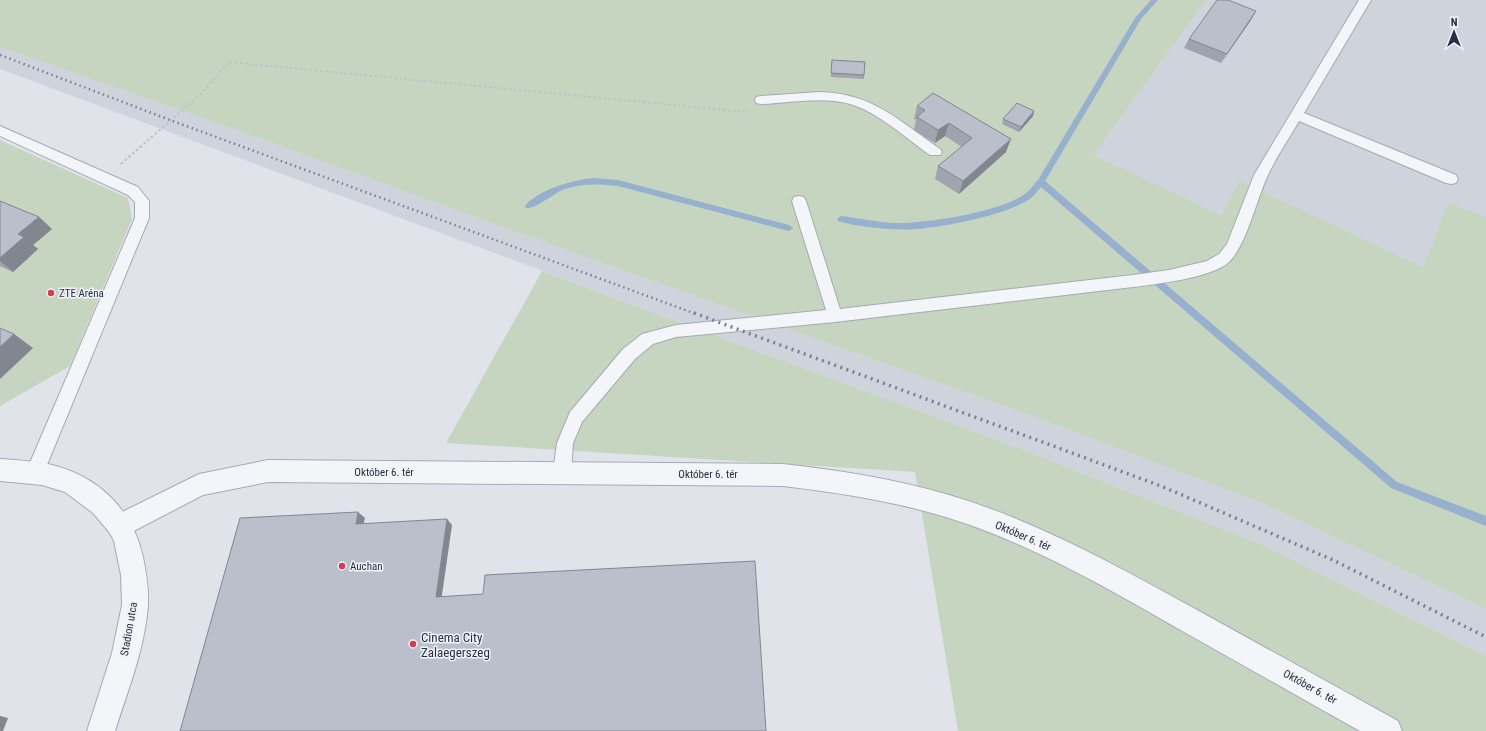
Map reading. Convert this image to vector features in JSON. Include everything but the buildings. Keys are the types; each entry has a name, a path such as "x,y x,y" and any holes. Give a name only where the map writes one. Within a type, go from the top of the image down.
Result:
{"street":[{"path":"0,470 35,472 65,480 85,490 119,526"},
{"name":"Október 6. tér","path":"119,526 199,485 232,477 268,471 783,475 841,481 899,494 951,508 1002,527 1093,566 1388,731"},
{"name":"Stadion utca","path":"101,731 127,649 135,604 133,572 128,549 119,526"}],"lane":[{"path":"562,473 565,443 576,417 629,354 648,339 676,331 835,316 1133,281 1169,276 1211,266 1224,258 1233,246 1260,175 1365,0"},
{"path":"761,100 815,98 853,100 887,119 935,152"},
{"path":"1296,115 1451,179"},
{"path":"0,131 133,191 142,201 142,218 35,472"},
{"path":"799,201 835,316"}],"path":[{"path":"104,178 202,93 229,62 749,112"}],"shaded area":[{"path":"1206,0 1486,0 1486,217 1448,202 1423,267 1239,180 1221,215 1094,155"},
{"path":"0,47 225,126 566,250 1032,416 1262,503 1486,609 1486,656 1262,545 1024,450 0,69"}],"green space":[{"path":"0,0 1206,0 1094,155 1221,215 1239,180 1423,267 1448,202 1486,217 1486,609 1262,503 1032,416 566,250 225,126 0,47"},
{"name":"ZTE Aréna","path":"0,140 128,198 132,219 70,366 0,406"},
{"path":"542,271 1024,450 1262,545 1486,656 1486,731 958,731 915,472 446,443"}],"waterway":[{"path":"1041,182 1138,18 1155,0"},
{"path":"529,206 550,193 571,184 605,181 618,183 789,228"},
{"path":"841,219 891,226 917,226 946,221 991,212 1013,204 1028,196 1041,182"},
{"path":"1041,182 1394,485 1486,521"}],"railway":[{"path":"0,55 170,120 696,314"},
{"path":"694,313 1161,486 1333,560 1486,637"}],"place":[{"name":"ZTE Aréna","path":"51,293"},
{"name":"Auchan","path":"342,566"},
{"name":"Cinema City Zalaegerszeg","path":"413,644"}]}
